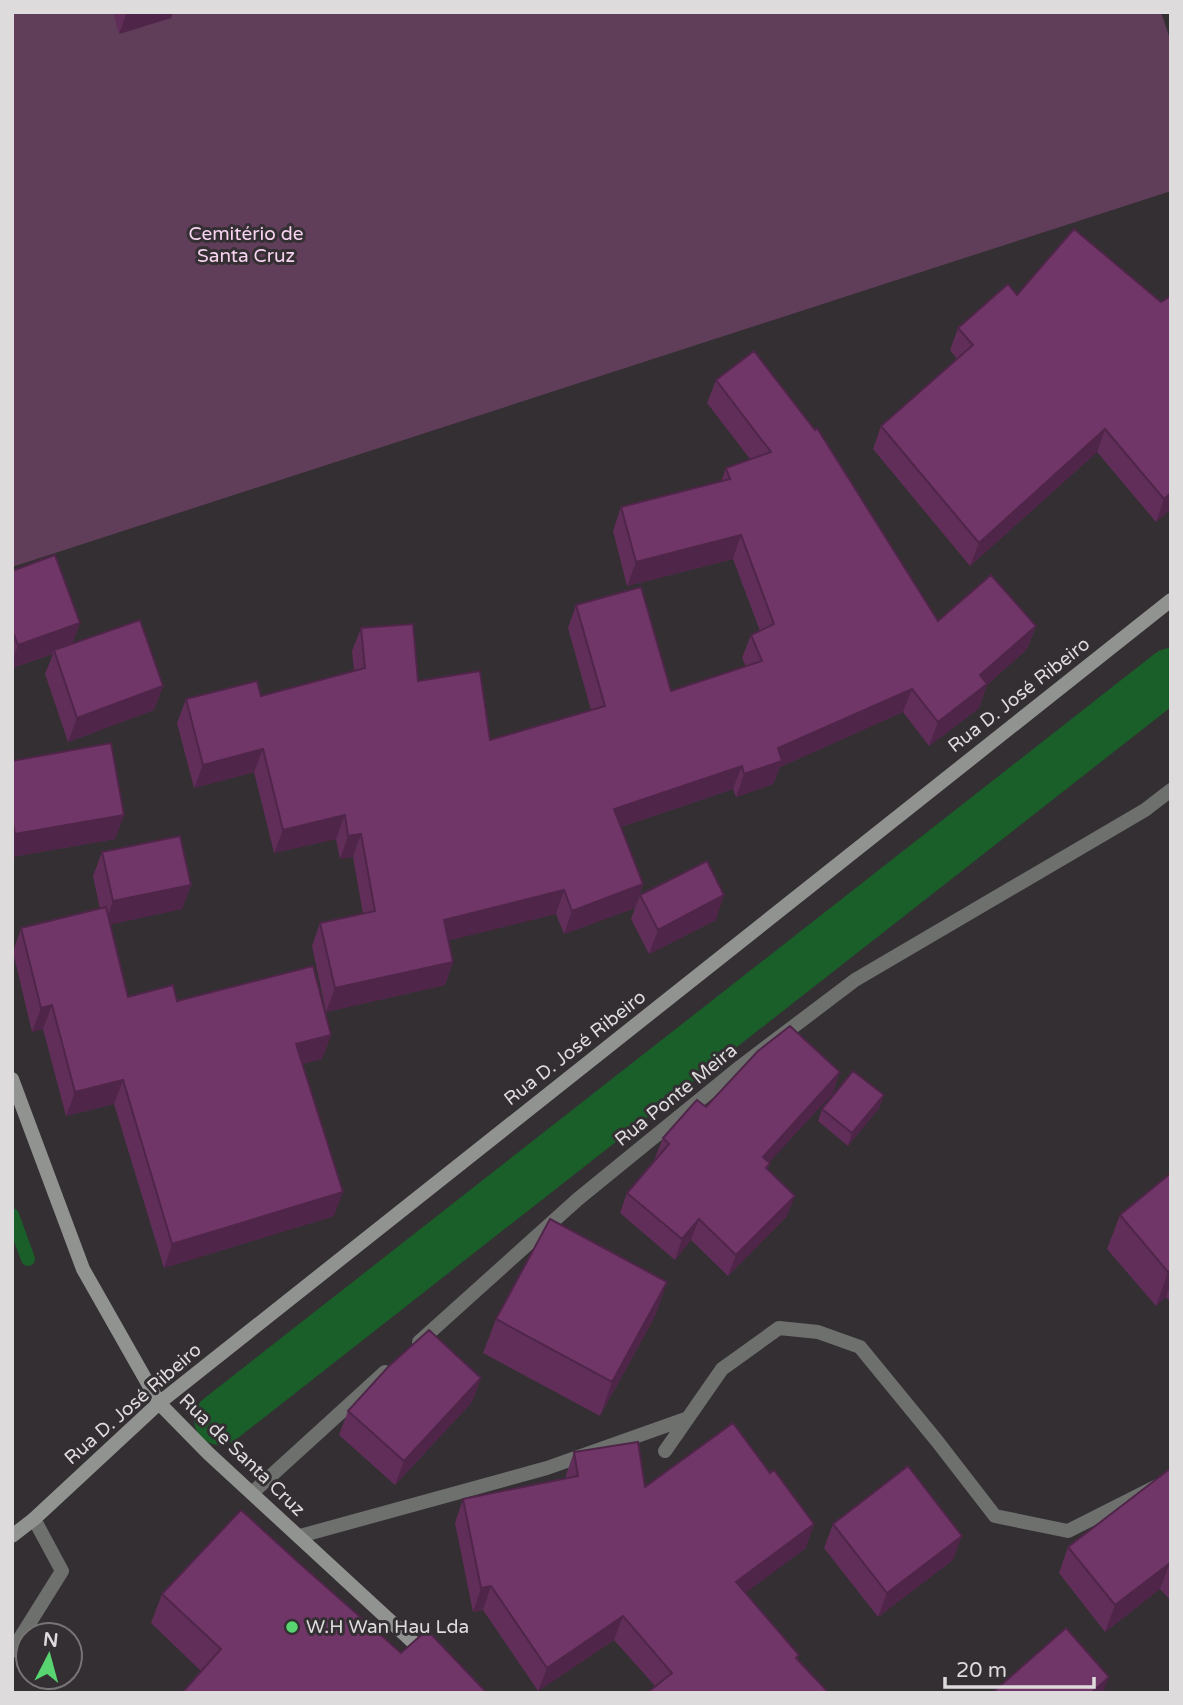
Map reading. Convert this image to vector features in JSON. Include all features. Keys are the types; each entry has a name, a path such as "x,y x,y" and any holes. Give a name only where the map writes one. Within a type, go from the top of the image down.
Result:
{"street":[{"name":"Rua D. José Ribeiro","path":"12,1536 34,1519 159,1403 1171,600"},
{"name":"Rua Ponte Meira","path":"252,1493 578,1199 740,1067 855,980 1144,810 1171,790"},
{"name":"Rua de Santa Cruz","path":"12,1079 83,1269 159,1403 208,1453 439,1667"},
{"path":"665,1451 722,1369 779,1328 818,1332 860,1347 995,1516 1068,1531 1171,1479"},
{"path":"300,1536 547,1468 688,1418"},
{"path":"12,1651 62,1571 34,1519"}],"green space":[{"name":"Cemitério de Santa Cruz","path":"12,12 1161,12 1171,42 1171,191 12,567"}],"building":[{"path":"1074,229 1161,302 1171,296 1171,493 1164,499 1105,429 979,543 881,426 973,345 958,328 1008,284 1017,295"},
{"path":"754,351 815,430 817,428 938,621 991,575 1036,626 980,675 987,684 938,722 912,689 778,748 782,761 744,774 742,766 614,809 643,884 572,911 564,890 444,920 453,962 335,988 320,923 375,911 361,834 348,836 345,815 283,830 263,749 203,765 186,699 257,681 261,696 365,668 361,628 413,624 418,681 480,671 490,740 605,706 576,605 641,587 671,691 762,661 751,635 774,624 741,535 636,562 621,507 730,479 726,468 771,452 716,380"},
{"path":"55,555 80,623 18,645 14,635 12,636 12,571"},
{"path":"140,620 163,686 77,718 54,650"},
{"path":"111,743 124,815 15,834 12,819 12,761"},
{"path":"180,836 191,885 113,901 102,852"},
{"path":"707,861 724,895 658,930 640,895"},
{"path":"106,907 128,997 173,985 177,1001 313,966 331,1035 296,1044 343,1192 172,1244 123,1080 75,1092 52,1005 41,1008 21,928"},
{"path":"790,1026 840,1072 763,1157 770,1163 766,1168 795,1196 736,1255 699,1219 682,1239 627,1193 669,1144 663,1138 695,1102 697,1100 706,1107 758,1051"},
{"path":"853,1071 884,1095 852,1133 822,1109"},
{"path":"1171,1173 1171,1270 1168,1272 1120,1215"},
{"path":"550,1219 667,1282 612,1382 496,1319"},
{"path":"429,1330 481,1378 404,1461 348,1411 389,1366"},
{"path":"733,1423 770,1473 774,1470 814,1524 736,1582 799,1655 796,1658 829,1693 647,1693 672,1673 623,1616 547,1668 491,1586 481,1588 463,1499 578,1476 574,1452 638,1442 645,1487"},
{"path":"908,1466 962,1536 887,1593 833,1524"},
{"path":"1171,1468 1171,1564 1115,1605 1068,1547"},
{"path":"241,1510 401,1653 427,1630 487,1693 182,1693 221,1649 162,1594"},
{"path":"1066,1628 1109,1677 1091,1693 993,1692"}],"waterway":[{"path":"220,1419 1171,674"},
{"path":"12,1215 28,1259"}],"place":[{"name":"W.H Wan Hau Lda","path":"292,1627"}]}
